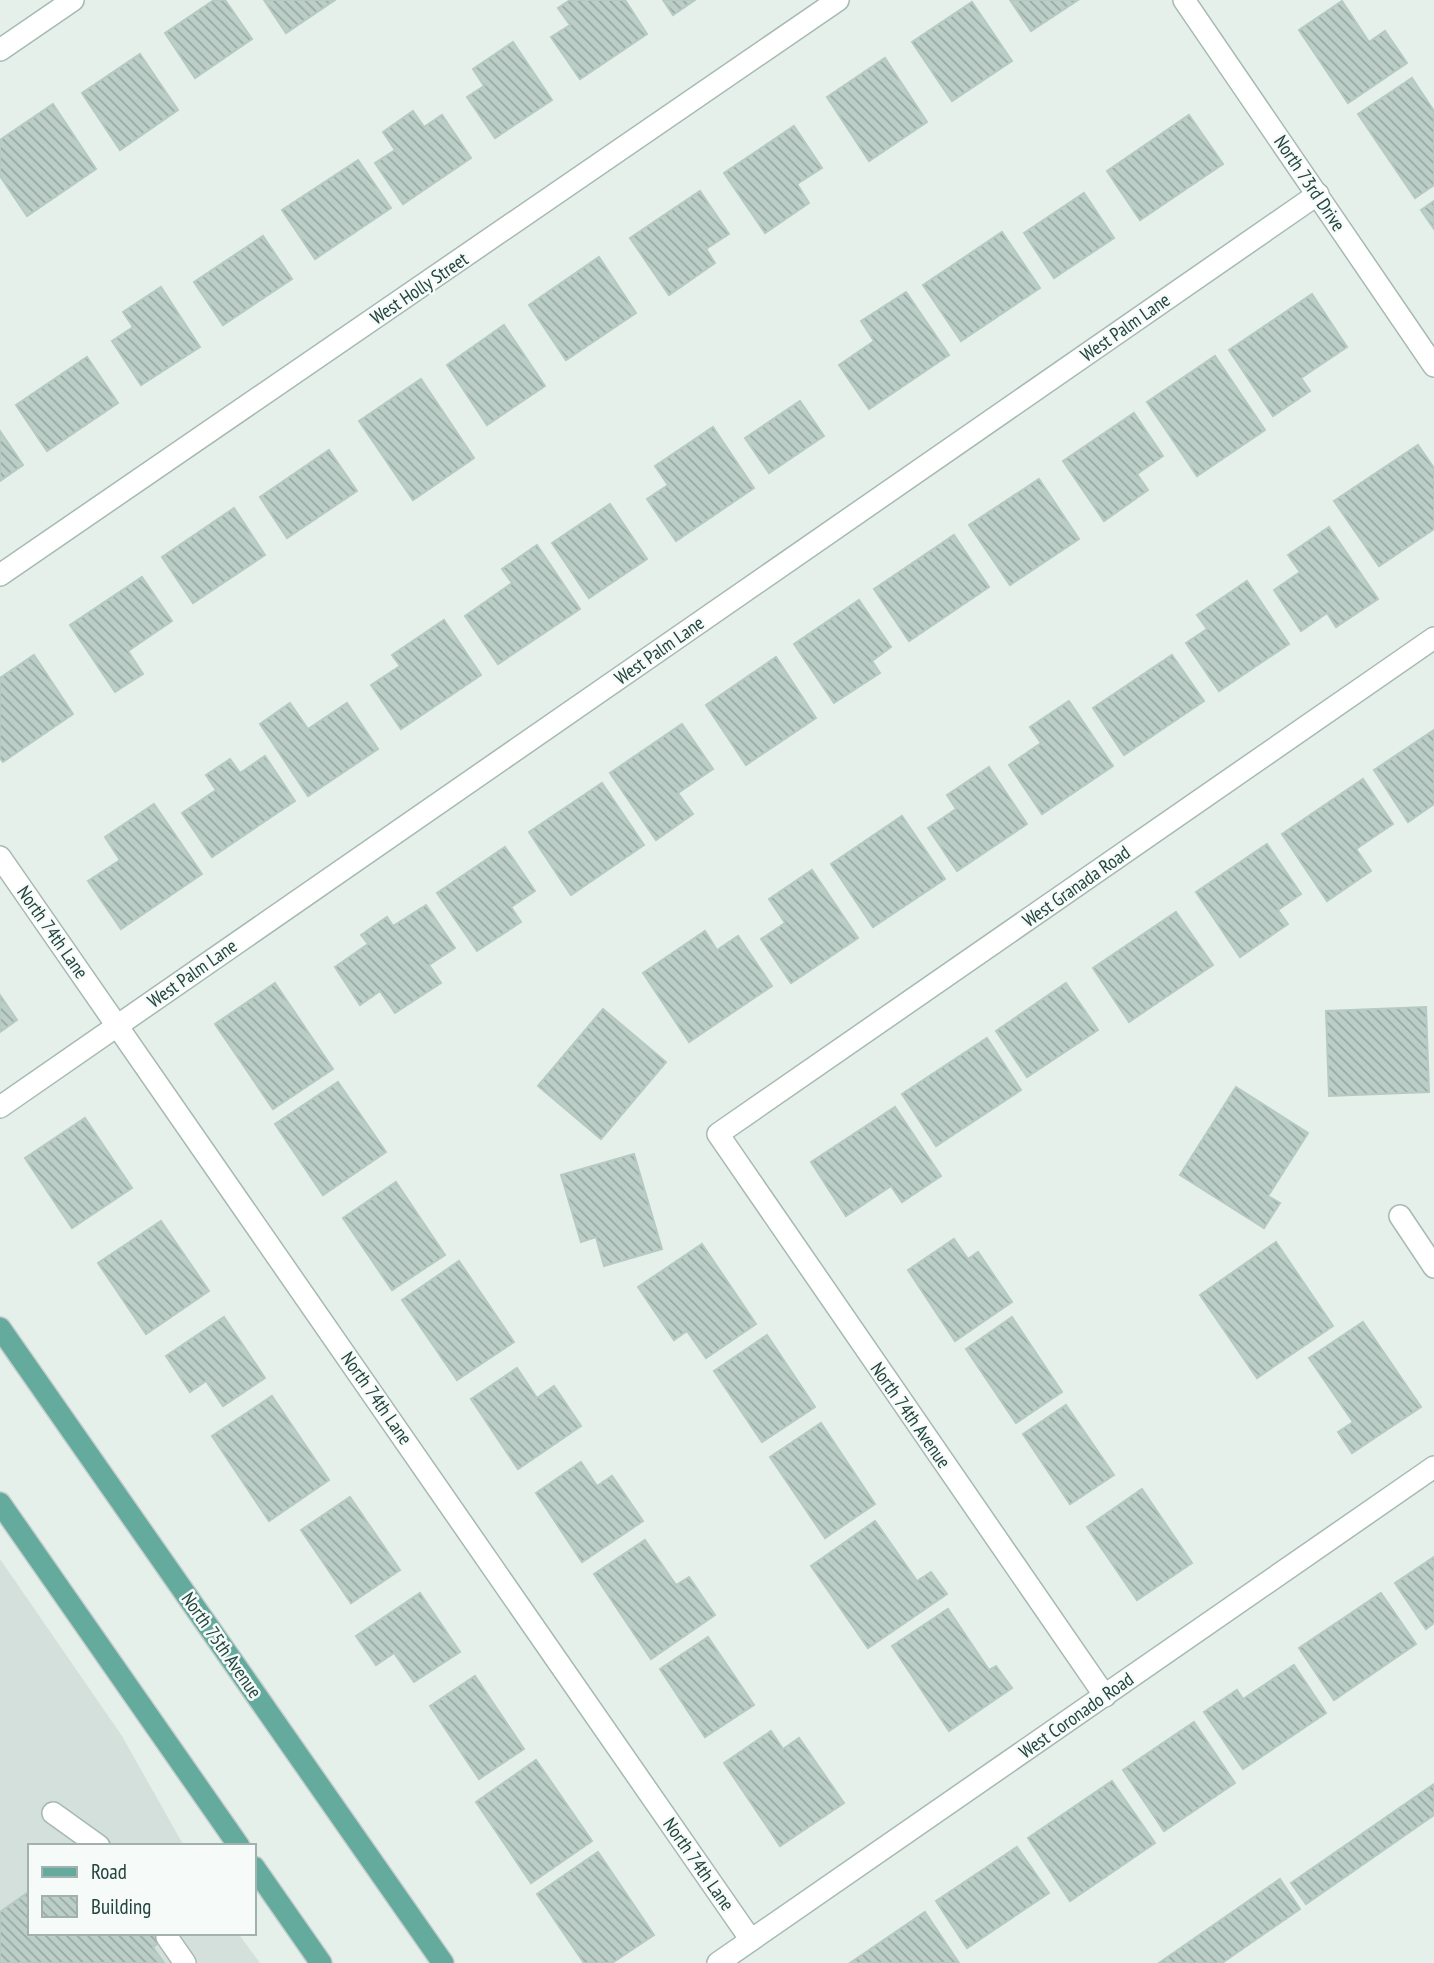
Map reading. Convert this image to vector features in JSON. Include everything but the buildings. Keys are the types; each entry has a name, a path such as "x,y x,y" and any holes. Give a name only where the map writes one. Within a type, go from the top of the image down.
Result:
{"main road":[{"name":"North 75th Avenue","path":"0,1328 443,1963"},
{"path":"0,1503 238,1844"},
{"path":"256,1870 321,1963"}],"street":[{"path":"0,50 73,0"},
{"name":"West Holly Street","path":"0,575 838,0"},
{"name":"North 73rd Drive","path":"1184,0 1434,366"},
{"name":"West Palm Lane","path":"0,1107 1318,194"},
{"name":"West Granada Road","path":"718,1133 1434,638"},
{"name":"North 74th Lane","path":"0,857 751,1940"},
{"name":"North 74th Avenue","path":"718,1133 1105,1696"},
{"path":"1400,1216 1434,1267"},
{"name":"West Coronado Road","path":"718,1963 1434,1467"},
{"path":"53,1813 96,1844"},
{"path":"167,1937 185,1963"}],"shaded area":[{"path":"0,1559 122,1736 183,1844 28,1844 28,1935 239,1935 260,1963 0,1963"}]}
